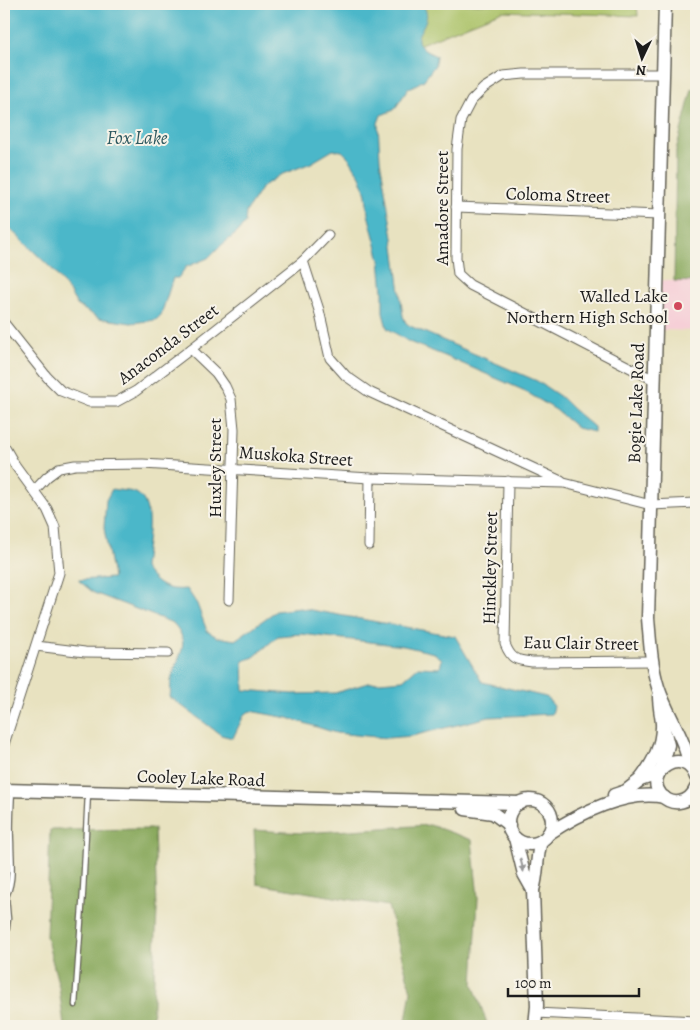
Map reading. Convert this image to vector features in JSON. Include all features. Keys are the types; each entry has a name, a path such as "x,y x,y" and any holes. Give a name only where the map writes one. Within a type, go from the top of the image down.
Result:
{"street":[{"name":"Bogie Lake Road","path":"665,4 648,618 658,688 694,770"},
{"name":"Amadore Street","path":"654,380 470,285 458,274 456,258 457,149 461,120 471,101 484,88 503,76 524,74 662,74"},
{"name":"Coloma Street","path":"456,207 659,215"},
{"name":"Anaconda Street","path":"4,323 47,377 61,391 89,402 116,402 136,391 192,349 303,261 328,235"},
{"name":"Muskoka Street","path":"303,261 319,310 330,358 346,376 368,392 564,483 651,505 696,503"},
{"name":"Huxley Street","path":"192,349 216,373 231,399 234,429 229,600"},
{"path":"4,446 15,465 47,509 56,527 59,574 4,744"},
{"name":"Muskoka Street","path":"34,491 47,477 60,468 75,465 143,464 233,468 370,478 564,483"},
{"path":"368,545 370,478"},
{"name":"Hinckley Street","path":"508,481 505,644 509,654"},
{"path":"36,646 85,652 168,653"},
{"name":"Eau Clair Street","path":"509,654 520,661 532,662 653,661"},
{"path":"658,688 662,724 668,745 657,786 664,797"},
{"path":"640,780 655,757 662,724"},
{"path":"536,1026 535,905 533,890 524,874 515,838 509,825 510,814 520,803 534,801 556,813 565,813 626,791 640,780 660,771 667,764 679,762 694,770"},
{"path":"682,802 693,794 696,788"},
{"name":"Cooley Lake Road","path":"8,790 520,803"},
{"path":"515,838 530,844 544,838 568,821 620,800 654,795 676,802 696,801"},
{"name":"Cooley Lake Road","path":"398,800 493,813 509,825"},
{"path":"533,890 537,878 537,855 552,821 547,809"},
{"path":"536,1013 696,1021"}],"lane":[{"path":"4,949 8,919 5,898 11,878 13,862 10,844 8,790"},
{"path":"75,1005 84,892 88,792"}],"shaded area":[{"name":"Walled Lake Northern High School","path":"659,280 696,282 696,331 659,330"}],"green space":[{"path":"257,4 637,4 638,16 502,11 391,56"},
{"path":"692,89 696,89 696,282 674,281 676,150"},
{"path":"430,825 472,840 478,898 473,984 488,1026 405,1026 411,991 388,906 257,884 254,830 303,833"},
{"path":"154,829 157,909 152,1026 64,1026 59,987 46,936 50,830"}],"water":[{"name":"Fox Lake","path":"4,4 423,4 427,17 418,40 424,49 436,56 435,65 424,80 408,89 394,110 381,115 378,123 380,160 403,316 406,323 410,326 537,381 561,397 594,427 594,432 577,428 556,410 523,390 409,342 387,328 383,313 380,260 368,214 366,195 361,178 349,158 342,151 333,150 311,163 280,175 262,187 246,212 245,223 238,232 208,258 186,267 178,278 173,278 161,315 156,320 131,323 98,318 77,305 53,270 4,223"},
{"path":"112,489 136,493 142,499 148,517 144,568 162,586 173,589 187,589 197,604 207,631 217,637 235,640 276,611 300,608 455,636 482,682 546,697 554,706 552,714 489,717 412,736 387,738 336,733 288,718 250,711 244,715 233,738 221,735 170,697 173,673 183,645 179,631 173,623 94,593 78,580 113,578 104,528 106,500","holes":["301,634 404,646 434,653 442,659 440,668 418,667 403,680 368,683 335,693 293,694 244,690 243,661 254,657 278,636"]}],"place":[{"name":"Walled Lake Northern High School","path":"678,306"}]}
